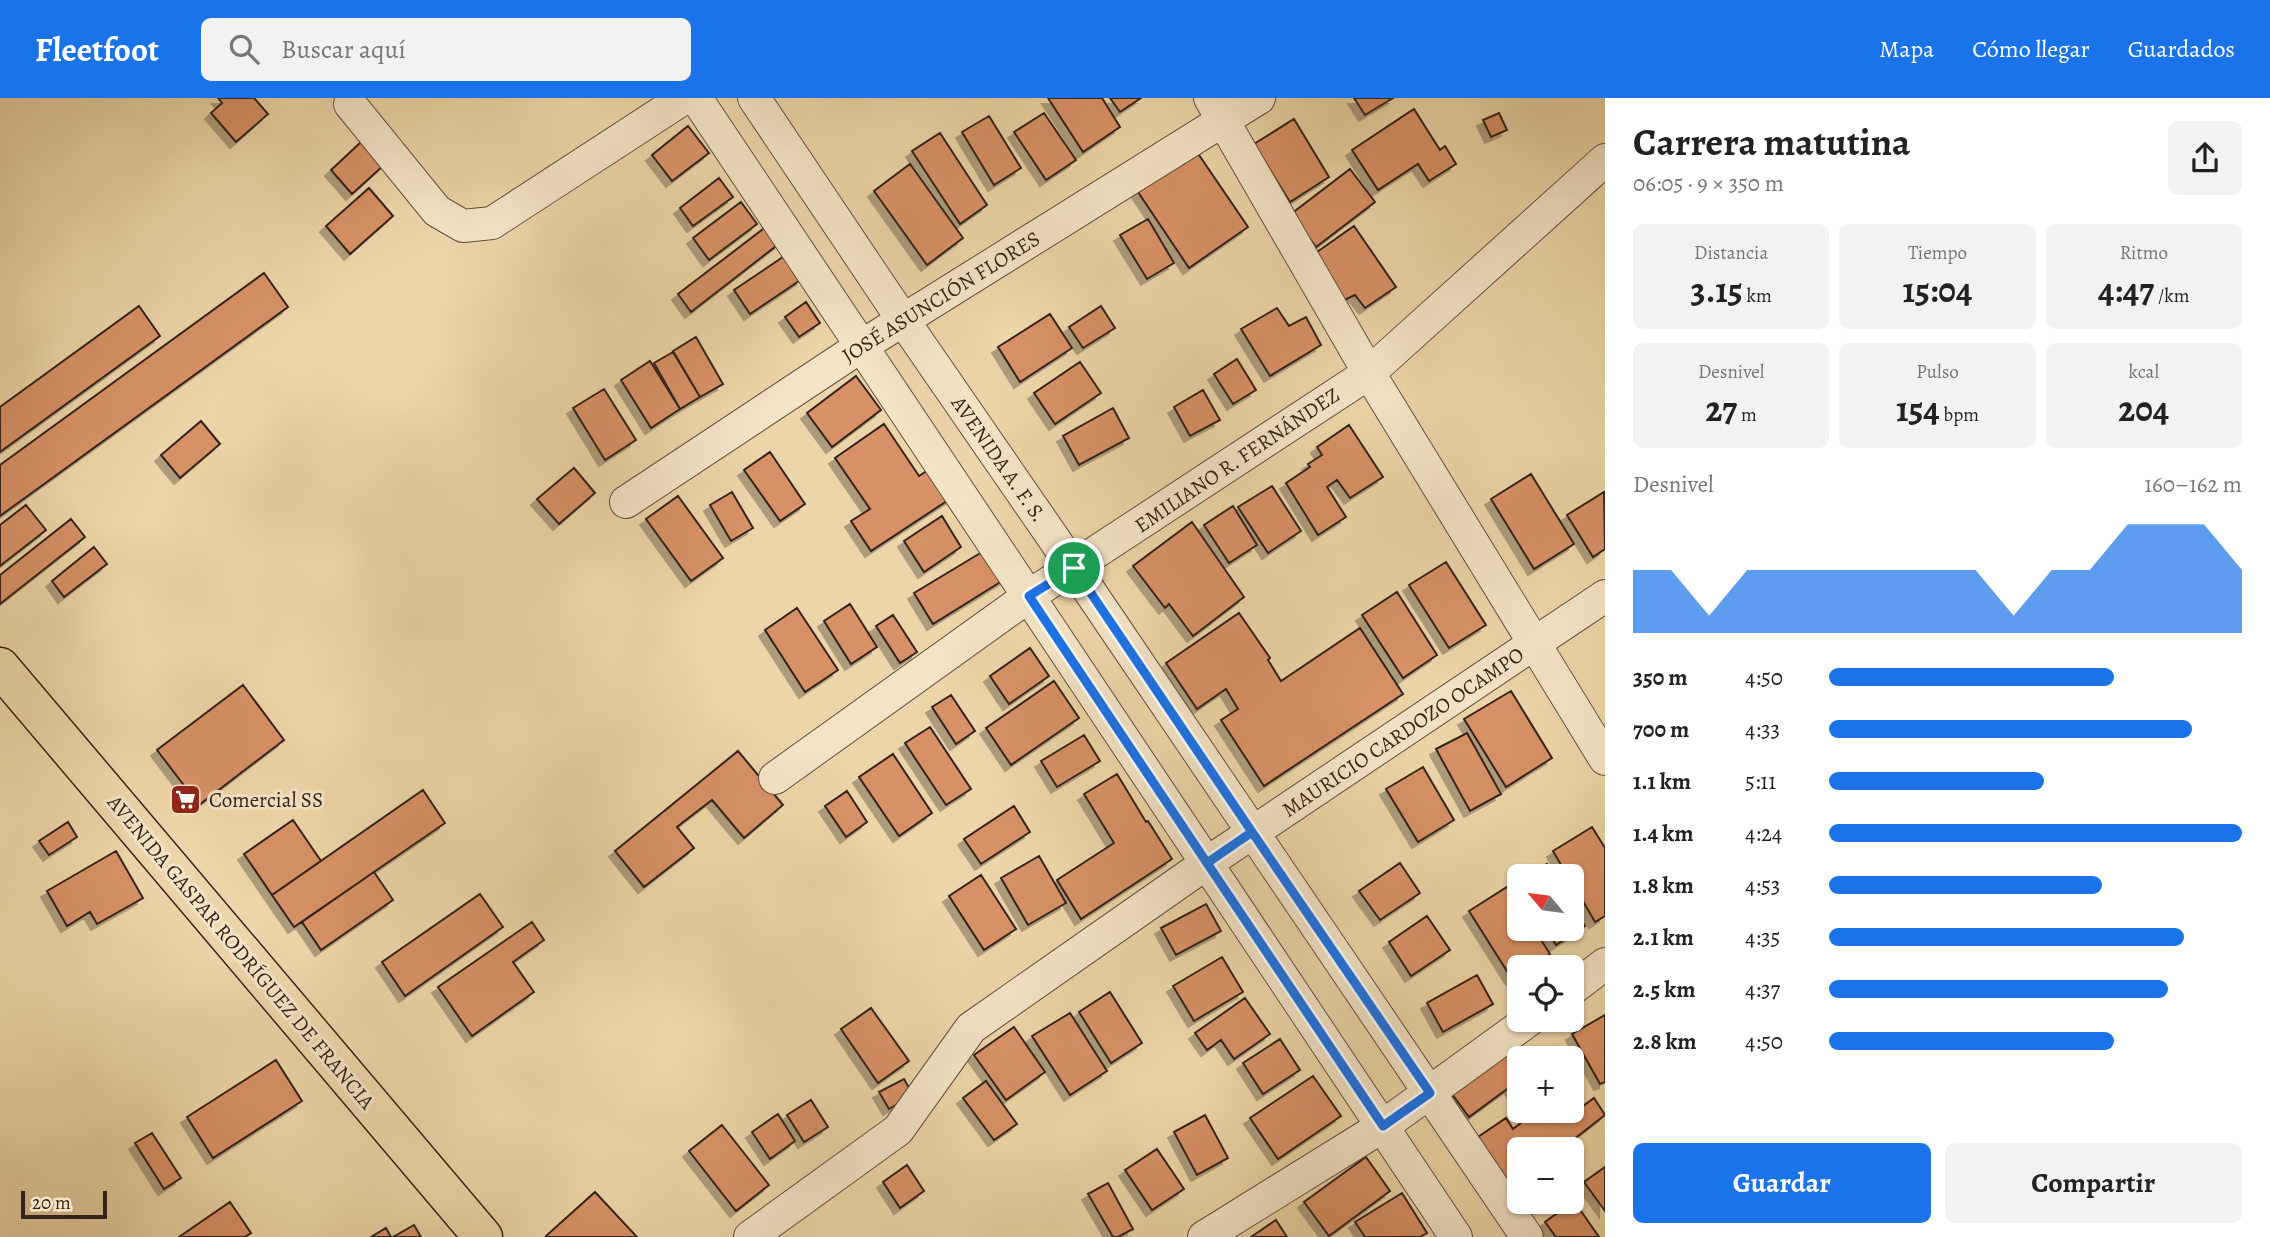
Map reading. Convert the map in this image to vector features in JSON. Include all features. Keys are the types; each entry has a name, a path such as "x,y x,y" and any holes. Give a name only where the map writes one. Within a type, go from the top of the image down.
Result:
{"main road":[{"name":"AVENIDA GASPAR RODRÍGUEZ DE FRANCIA","path":"4,679 483,1237"}],"street":[{"path":"350,104 437,211 463,226 492,223 684,98"},
{"path":"695,98 1456,1237"},
{"name":"AVENIDA A. F. S.","path":"754,98 1527,1237"},
{"name":"JOSÉ ASUNCIÓN FLORES","path":"626,502 1216,110 1259,98"},
{"path":"1216,110 1369,373 1605,759"},
{"name":"EMILIANO R. FERNÁNDEZ","path":"775,778 1029,596 1369,373 1605,160"},
{"name":"MAURICIO CARDOZO OCAMPO","path":"750,1237 898,1130 971,1028 1252,832 1605,597"},
{"path":"1584,980 1605,964"},
{"path":"1203,1237 1383,1126 1513,1032"}],"building":[{"path":"218,98 254,98 268,114 236,142 211,113 222,103"},
{"path":"1048,98 1102,98 1120,127 1083,152"},
{"path":"1110,98 1141,98 1120,112"},
{"path":"1354,98 1393,98 1365,115"},
{"path":"1414,109 1440,150 1445,146 1456,164 1429,181 1418,164 1378,190 1352,150"},
{"path":"1044,113 1076,160 1046,180 1014,132"},
{"path":"1499,113 1507,130 1491,137 1483,120"},
{"path":"989,116 1021,168 994,185 962,132"},
{"path":"1294,119 1329,177 1290,202 1254,144"},
{"path":"688,126 709,153 672,181 652,155"},
{"path":"940,133 987,205 960,224 912,151"},
{"path":"361,142 383,166 352,194 331,170"},
{"path":"1197,152 1248,227 1189,268 1138,192"},
{"path":"910,164 963,238 927,265 874,191"},
{"path":"1350,169 1375,202 1316,247 1291,214"},
{"path":"719,178 733,197 693,226 680,208"},
{"path":"369,188 393,216 350,254 326,226"},
{"path":"741,202 757,224 709,260 693,238"},
{"path":"1148,219 1174,263 1147,279 1120,235"},
{"path":"767,226 780,243 691,312 678,294"},
{"path":"1354,226 1396,287 1365,308 1355,295 1342,301 1317,252"},
{"path":"786,255 802,279 750,314 734,290"},
{"path":"264,273 288,307 0,516 0,465"},
{"path":"806,302 820,323 799,337 785,317"},
{"path":"139,306 160,336 0,452 0,407"},
{"path":"1101,306 1115,328 1083,348 1069,327"},
{"path":"1277,308 1289,326 1306,317 1321,345 1270,376 1241,329"},
{"path":"1050,314 1072,348 1020,382 998,347"},
{"path":"696,337 723,384 700,397 673,351"},
{"path":"673,352 700,397 680,409 654,363"},
{"path":"1237,359 1256,390 1233,404 1214,374"},
{"path":"650,361 680,409 651,428 621,380"},
{"path":"1080,362 1101,393 1055,424 1034,393"},
{"path":"856,376 881,410 832,447 807,413"},
{"path":"604,389 636,440 605,460 573,408"},
{"path":"1203,390 1220,420 1190,436 1174,407"},
{"path":"1113,408 1129,438 1079,465 1063,436"},
{"path":"201,421 220,444 180,478 161,455"},
{"path":"884,424 919,476 936,465 956,495 871,551 851,521 870,509 835,458"},
{"path":"1349,425 1383,477 1350,498 1337,480 1327,487 1346,517 1318,535 1286,483 1310,467 1308,464 1322,455 1317,447"},
{"path":"770,452 805,504 780,521 744,470"},
{"path":"574,468 595,493 559,524 537,499"},
{"path":"1531,474 1574,544 1534,569 1491,499"},
{"path":"1272,486 1301,531 1268,553 1238,507"},
{"path":"732,492 753,528 731,541 710,505"},
{"path":"1604,492 1605,549 1593,557 1567,515"},
{"path":"678,496 723,558 691,581 646,519"},
{"path":"26,505 46,530 0,566 0,525"},
{"path":"1233,506 1257,545 1229,563 1204,525"},
{"path":"942,516 961,547 924,572 904,541"},
{"path":"71,519 85,537 0,604 0,575"},
{"path":"1192,522 1244,597 1193,636 1169,604 1165,608 1133,566"},
{"path":"992,546 1010,576 933,624 914,593"},
{"path":"94,547 107,564 64,597 52,581"},
{"path":"1446,562 1486,625 1449,648 1409,585"},
{"path":"1397,592 1437,655 1403,678 1362,615"},
{"path":"850,604 877,647 851,664 824,621"},
{"path":"797,608 838,670 805,692 765,630"},
{"path":"1239,613 1270,658 1268,660 1281,681 1360,628 1403,694 1264,786 1221,720 1238,709 1226,689 1197,709 1166,663"},
{"path":"893,615 917,652 900,663 876,626"},
{"path":"1030,648 1049,676 1009,704 990,676"},
{"path":"1054,681 1079,718 1011,765 986,728"},
{"path":"243,685 284,740 199,805 157,750"},
{"path":"1511,691 1552,758 1506,787 1464,719"},
{"path":"951,695 975,731 956,744 932,707"},
{"path":"930,727 971,789 946,805 905,743"},
{"path":"1467,733 1501,794 1470,811 1436,749"},
{"path":"1084,735 1100,761 1057,787 1041,761"},
{"path":"738,751 783,805 744,838 712,800 677,827 694,848 644,887 615,851"},
{"path":"893,754 932,813 899,836 859,777"},
{"path":"1423,767 1454,820 1418,842 1386,789"},
{"path":"1117,774 1172,859 1081,919 1057,880 1114,843 1084,794"},
{"path":"423,790 445,823 294,927 272,895"},
{"path":"847,791 867,822 846,837 825,806"},
{"path":"1014,806 1030,832 981,864 964,839"},
{"path":"293,820 321,861 272,895 244,854"},
{"path":"68,822 77,837 49,855 39,841"},
{"path":"1592,827 1605,848 1605,916 1595,922 1584,903 1584,864 1560,864 1553,851"},
{"path":"116,851 143,898 97,924 90,912 67,926 47,891"},
{"path":"1039,856 1066,903 1028,925 1001,878"},
{"path":"1400,863 1420,893 1380,920 1359,891"},
{"path":"374,872 393,900 321,950 302,922"},
{"path":"981,875 1016,929 984,950 949,896"},
{"path":"1507,887 1507,942 1542,942 1550,954 1507,955 1507,971 1469,911"},
{"path":"480,894 503,927 405,996 382,962"},
{"path":"1206,904 1221,931 1176,955 1161,928"},
{"path":"1427,916 1450,950 1411,976 1389,942"},
{"path":"532,922 544,940 513,962 534,992 472,1036 438,987"},
{"path":"1222,957 1243,992 1194,1021 1173,986"},
{"path":"1477,975 1493,1004 1443,1032 1427,1003"},
{"path":"1110,992 1142,1043 1111,1063 1079,1012"},
{"path":"1245,998 1270,1034 1234,1059 1221,1040 1207,1050 1195,1033"},
{"path":"871,1008 909,1061 878,1083 841,1029"},
{"path":"1070,1013 1107,1071 1070,1095 1032,1036"},
{"path":"1605,1015 1605,1082 1600,1084 1584,1055 1584,1046 1579,1046 1572,1034 1584,1032 1584,1027"},
{"path":"1014,1027 1045,1072 1006,1100 974,1055"},
{"path":"1280,1039 1300,1070 1263,1094 1243,1063"},
{"path":"1507,1054 1507,1089 1469,1117 1452,1094"},
{"path":"276,1060 302,1101 213,1158 187,1117"},
{"path":"1313,1076 1341,1116 1278,1159 1250,1118"},
{"path":"904,1079 913,1095 889,1109 879,1092"},
{"path":"986,1081 1017,1124 994,1140 963,1098"},
{"path":"1594,1098 1605,1115 1577,1137 1507,1137 1507,1180 1478,1137 1506,1118 1513,1129 1521,1123 1584,1123 1584,1105"},
{"path":"811,1100 828,1127 804,1142 787,1115"},
{"path":"778,1114 795,1141 770,1159 752,1132"},
{"path":"1205,1115 1228,1158 1197,1175 1174,1132"},
{"path":"722,1125 769,1185 736,1211 689,1151"},
{"path":"152,1133 181,1178 164,1189 135,1143"},
{"path":"1157,1149 1184,1189 1152,1210 1125,1170"},
{"path":"1366,1157 1390,1191 1329,1236 1304,1202"},
{"path":"907,1165 924,1191 900,1208 883,1182"},
{"path":"1605,1167 1605,1211 1584,1182"},
{"path":"1108,1183 1133,1229 1118,1237 1113,1237 1088,1194"},
{"path":"595,1192 637,1237 546,1236"},
{"path":"1402,1193 1427,1233 1420,1237 1365,1237 1355,1222"},
{"path":"230,1202 251,1233 245,1237 179,1237"},
{"path":"1556,1214 1583,1214 1599,1237 1556,1237 1545,1222"},
{"path":"1276,1220 1287,1237 1251,1237"},
{"path":"414,1225 421,1237 393,1237"},
{"path":"386,1228 391,1237 371,1237"}],"place":[{"name":"Comercial SS","path":"186,800"}],"route":[{"path":"1074,568 1029,596 1207,863 1252,832 1430,1093 1383,1126 1207,863 1252,832 1074,568"}]}
